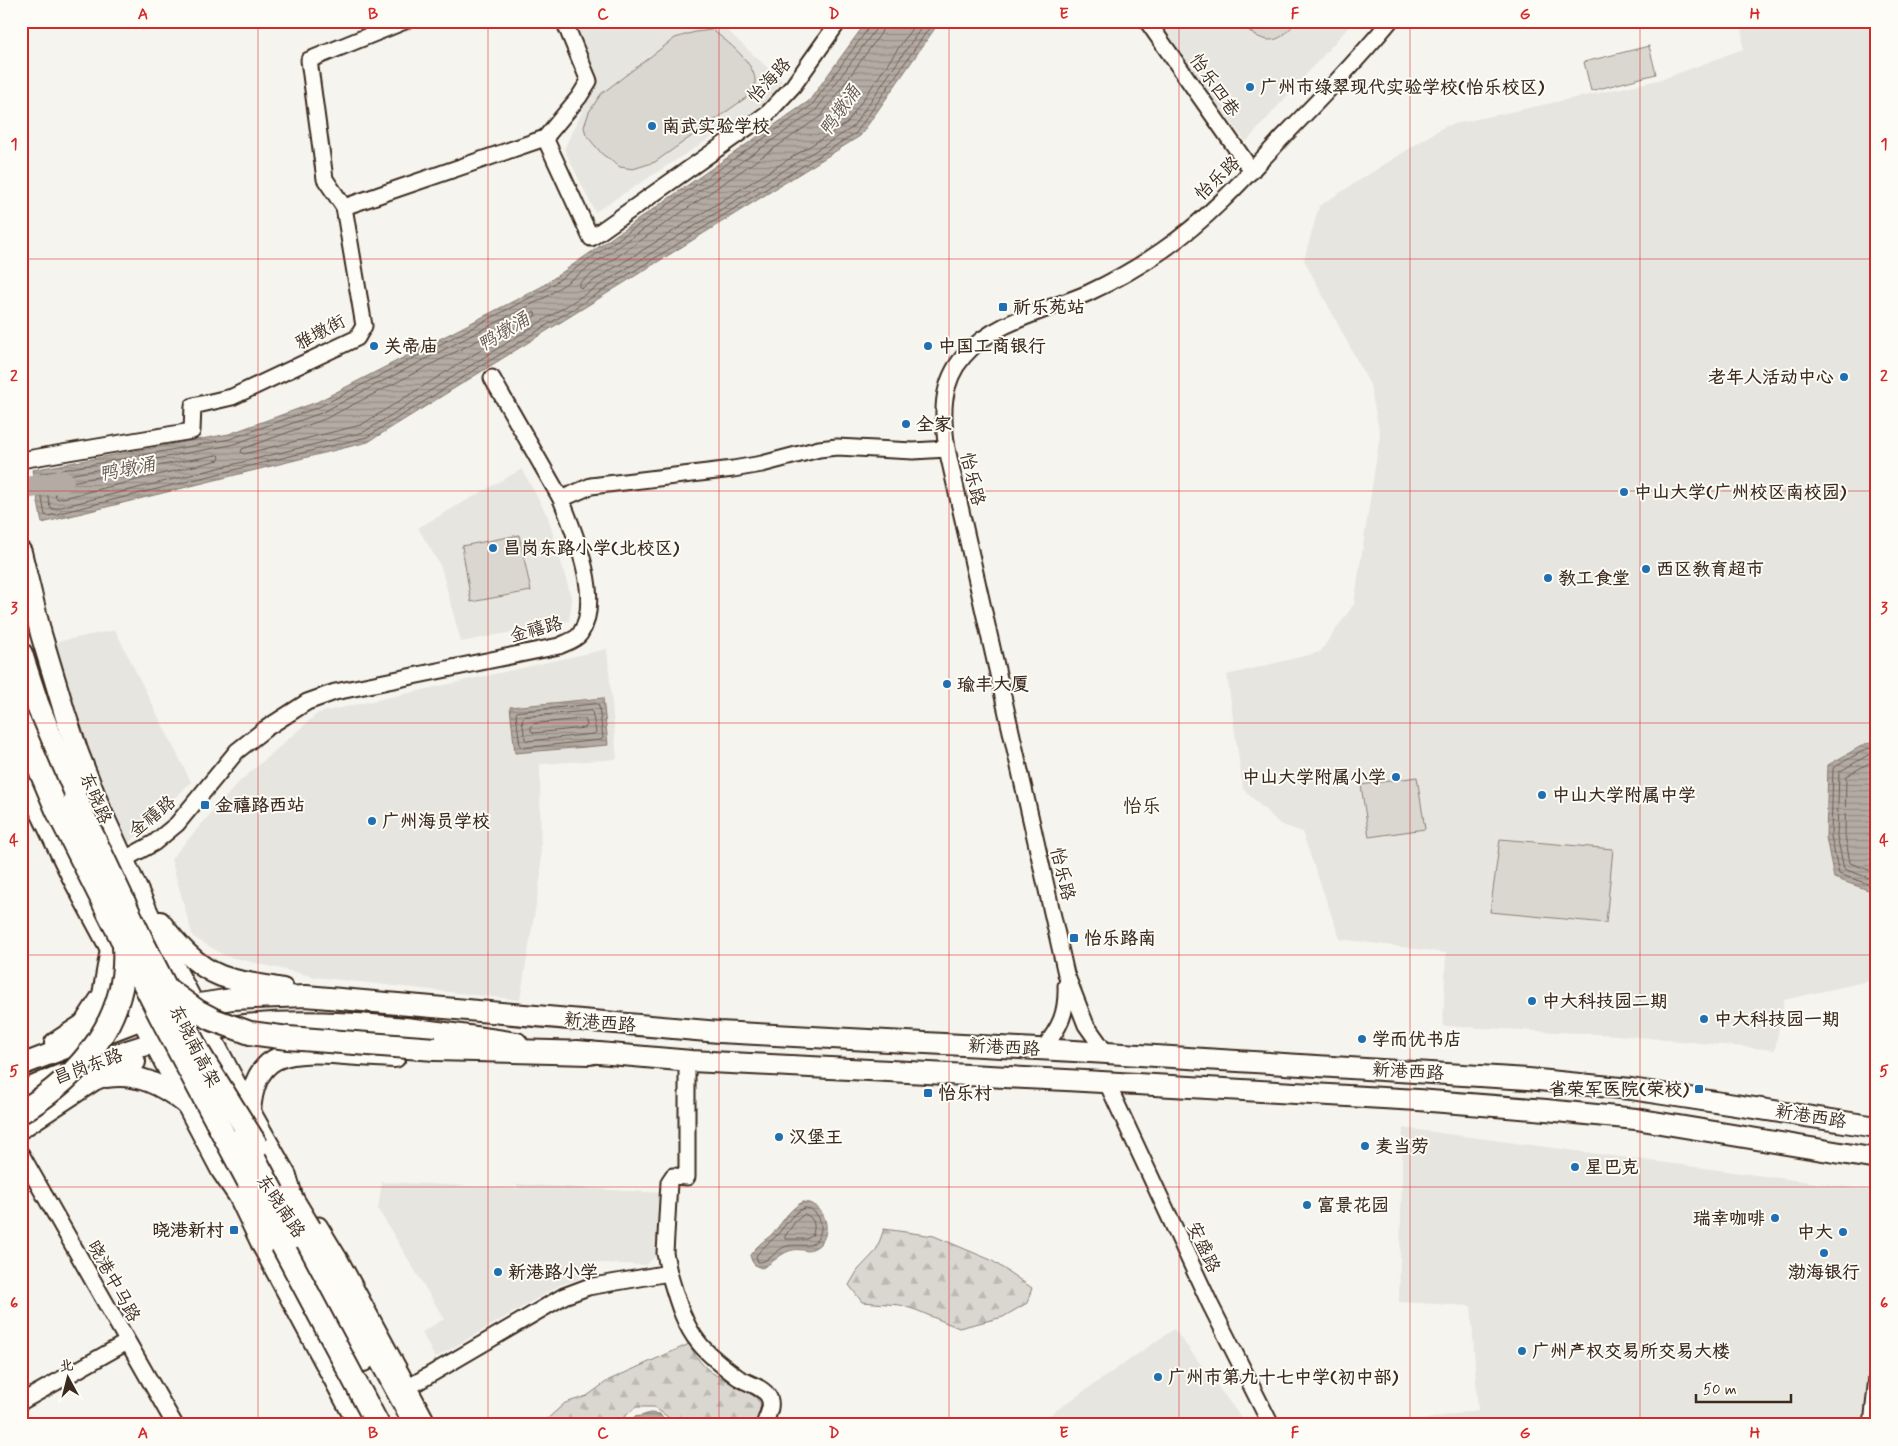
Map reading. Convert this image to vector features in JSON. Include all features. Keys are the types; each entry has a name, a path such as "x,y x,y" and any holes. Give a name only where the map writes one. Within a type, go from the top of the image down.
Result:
{"highway":[{"path":"21,638 47,728"},
{"name":"东晓南高架","path":"21,654 47,728 76,798 144,945 183,1042 378,1425"},
{"name":"东晓南高架","path":"21,725 57,810 114,924 183,1042 398,1425"},
{"path":"21,1112 52,1093 87,1058 108,1024 123,973 123,942 117,907 109,880 76,798"},
{"path":"114,924 129,947 160,984 197,1011 233,1028 250,1033 288,1038 434,1048 590,1053"},
{"path":"183,1042 231,1175 263,1244 360,1425"},
{"path":"183,1042 310,1229 416,1425"}],"main road":[{"name":"东晓路","path":"21,552 41,634 81,762 137,892 195,1009 183,1042"},
{"path":"21,771 110,949 139,1021 183,1042"},
{"path":"137,892 182,948 210,971 222,976 317,996"},
{"path":"22,1064 84,1024 94,1012 103,995 110,949"},
{"name":"新港西路","path":"139,1021 250,998 317,996 718,1032 1433,1072 1611,1087 1784,1111 1877,1127"},
{"path":"250,998 254,1024"},
{"path":"21,1128 94,1080 183,1042 195,1009"},
{"name":"昌岗东路","path":"22,1064 139,1021"},
{"name":"新港西路","path":"183,1042 254,1024 304,1023 393,1028 590,1053 687,1061 1418,1100 1620,1117 1877,1159"},
{"name":"昌岗东路","path":"21,1092 102,1060 183,1042"},
{"name":"东晓南路","path":"183,1042 189,1106 222,1171 265,1234 298,1289 372,1425"},
{"name":"东晓南路","path":"183,1042 250,1112 286,1176"},
{"name":"东晓南路","path":"183,1042 253,1165 304,1241 403,1425"},
{"path":"250,1112 251,1091 258,1077 270,1062 280,1056 302,1052 506,1062 554,1060 590,1053"},
{"path":"21,1099 112,1076 138,1078 157,1083 189,1106"},
{"path":"286,1176 304,1241"}],"street":[{"path":"405,21 310,60 325,179 344,207 545,138 579,98 589,81 564,21"},
{"name":"怡海路","path":"545,138 591,238 768,113 793,86 839,21"},
{"name":"怡乐四巷","path":"1147,21 1252,171"},
{"name":"怡乐路","path":"1066,974 947,449 943,418 948,382 964,355 990,334 1089,293 1126,274 1164,249 1199,221 1252,171 1364,52 1390,21"},
{"name":"雅墩街","path":"21,460 192,431 193,406 232,397 356,338 364,326 344,207"},
{"name":"金禧路","path":"124,860 154,843 177,824 237,751 265,729 307,702 334,692 560,646 579,636 588,614 588,594 585,572 577,543 561,499 492,378"},
{"path":"561,499 591,486 726,470 762,464 819,449 837,447 913,451 947,449"},
{"path":"92,913 137,892"},
{"path":"1043,1050 1060,1026 1065,1011 1066,974"},
{"path":"1066,974 1086,1025 1106,1053"},
{"path":"687,1061 687,1177 673,1176 669,1182 665,1253 668,1273 677,1300 698,1342 716,1360 744,1381 764,1391 770,1398 771,1406 764,1425"},
{"name":"安盛路","path":"1107,1083 1202,1288 1271,1425"},
{"name":"晓港中马路","path":"21,1154 175,1425"},
{"name":"东晓南路","path":"222,1171 254,1248 348,1425"},
{"name":"东晓南路","path":"286,1176 337,1254 429,1425"},
{"path":"265,1234 279,1222 290,1220"},
{"path":"409,1387 564,1296 588,1287 668,1273"},
{"path":"21,1402 127,1342"},
{"path":"1872,1425 1877,1377"}],"shaded area":[{"name":"南武实验学校","path":"568,21 717,21 782,81 765,103 595,212 564,149 594,87"},
{"name":"广州市绿翠现代实验学校(怡乐校区)","path":"1172,21 1354,21 1246,142 1162,32"},
{"name":"中山大学(广州校区南校园)","path":"1742,21 1877,21 1877,979 1784,1000 1775,1050 1617,1035 1443,1026 1446,953 1340,939 1302,832 1280,824 1243,789 1227,675 1320,652 1354,604 1380,435 1370,385 1304,260 1319,206 1445,126 1663,79 1743,49"},
{"name":"昌岗东路小学(北校区)","path":"522,469 548,517 572,600 569,621 461,642 441,567 418,528"},
{"path":"115,630 191,782 127,845 84,753 51,643"},
{"name":"广州海员学校","path":"607,649 617,759 540,764 541,875 520,1000 315,977 226,956 193,937 171,859 237,784 318,713"},
{"path":"1403,1128 1877,1191 1877,1282 1863,1425 1393,1425 1478,1410 1471,1306 1399,1302"},
{"name":"新港路小学","path":"382,1182 518,1188 517,1184 661,1193 659,1254 645,1265 583,1262 578,1279 560,1285 435,1358 422,1332 444,1319 378,1209"},
{"name":"广州市第九十七中学(初中部)","path":"1174,1329 1247,1425 1035,1425"}],"green space":[{"path":"1240,21 1297,21 1282,36 1270,40 1253,34"},
{"path":"712,30 740,54 752,69 755,84 747,97 655,162 633,169 620,167 602,154 586,135 584,127 589,112 601,94 675,38 695,32"},
{"path":"1649,46 1656,74 1591,91 1584,62"},
{"path":"519,535 531,591 471,602 462,546"},
{"path":"1417,777 1425,829 1369,837 1361,785"},
{"path":"1500,839 1613,849 1606,923 1490,912"},
{"path":"884,1229 934,1236 991,1260 1032,1288 1027,1303 1003,1317 959,1328 900,1305 862,1302 849,1285 858,1270 876,1251"},
{"path":"689,1344 705,1367 719,1377 749,1392 761,1404 756,1425 703,1425 672,1420 654,1407 636,1407 623,1418 622,1425 546,1425 545,1421 565,1403 587,1396 609,1380"}],"water":[{"path":"867,21 940,21 860,136 368,442 42,523 32,470 229,434 317,402 541,287 809,101"},
{"path":"603,698 608,745 515,753 510,707"},
{"path":"1877,742 1877,893 1834,878 1826,837 1828,765 1865,744"},
{"path":"803,1202 810,1203 816,1207 824,1217 826,1230 821,1243 808,1251 788,1251 762,1268 755,1265 750,1255 774,1232 797,1205"},
{"path":"650,1413 660,1414 667,1425 631,1425 634,1417"}],"waterway":[{"name":"鸭墩涌","path":"21,489 63,481"}],"place":[{"name":"广州市绿翠现代实验学校(怡乐校区)","path":"1250,87"},
{"name":"南武实验学校","path":"652,126"},
{"name":"祈乐苑站","path":"1003,307"},
{"name":"关帝庙","path":"374,346"},
{"name":"中国工商银行","path":"928,346"},
{"name":"老年人活动中心","path":"1844,377"},
{"name":"全家","path":"906,424"},
{"name":"中山大学(广州校区南校园)","path":"1624,492"},
{"name":"昌岗东路小学(北校区)","path":"493,548"},
{"name":"西区教育超市","path":"1646,569"},
{"name":"教工食堂","path":"1548,578"},
{"name":"瑜丰大厦","path":"947,684"},
{"name":"中山大学附属小学","path":"1396,777"},
{"name":"中山大学附属中学","path":"1542,795"},
{"name":"金禧路西站","path":"205,805"},
{"name":"广州海员学校","path":"372,821"},
{"name":"怡乐路南","path":"1074,938"},
{"name":"中大科技园二期","path":"1532,1001"},
{"name":"中大科技园一期","path":"1704,1019"},
{"name":"学而优书店","path":"1362,1039"},
{"name":"省荣军医院(荣校)","path":"1699,1089"},
{"name":"怡乐村","path":"928,1093"},
{"name":"汉堡王","path":"779,1137"},
{"name":"麦当劳","path":"1365,1146"},
{"name":"星巴克","path":"1575,1167"},
{"name":"富景花园","path":"1307,1205"},
{"name":"瑞幸咖啡","path":"1775,1218"},
{"name":"晓港新村","path":"234,1230"},
{"name":"中大","path":"1843,1232"},
{"name":"渤海银行","path":"1824,1253"},
{"name":"新港路小学","path":"498,1272"},
{"name":"广州产权交易所交易大楼","path":"1522,1351"},
{"name":"广州市第九十七中学(初中部)","path":"1158,1377"}],"district":[{"name":"怡乐","path":"1142,805"}]}
